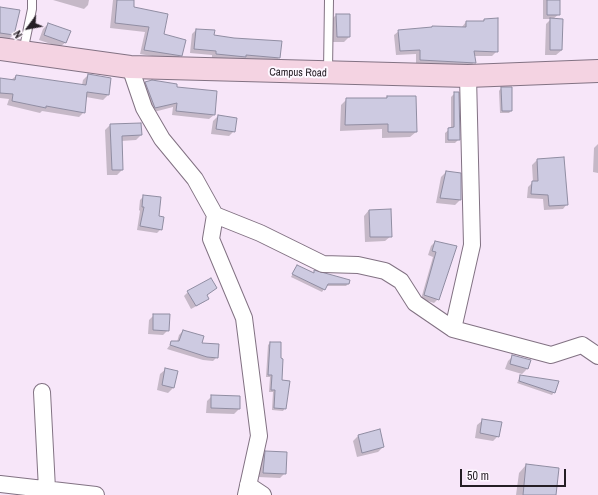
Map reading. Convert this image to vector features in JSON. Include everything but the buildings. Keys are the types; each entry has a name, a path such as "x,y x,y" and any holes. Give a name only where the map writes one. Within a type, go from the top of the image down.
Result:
{"street":[{"name":"Campus Road","path":"0,49 130,67 468,76 598,71"},
{"path":"130,67 144,108 162,139 195,179 215,215 212,239 244,318 259,436 247,490 263,495"},
{"path":"453,329 472,245 468,76"},
{"path":"215,215 260,233 323,264 358,265 385,271 401,281 415,303 453,329 551,355 582,345 598,356"},
{"path":"42,392 48,489"},
{"path":"0,484 96,495"}],"lane":[{"path":"23,52 32,9 32,0"},
{"path":"328,73 329,0"}]}
